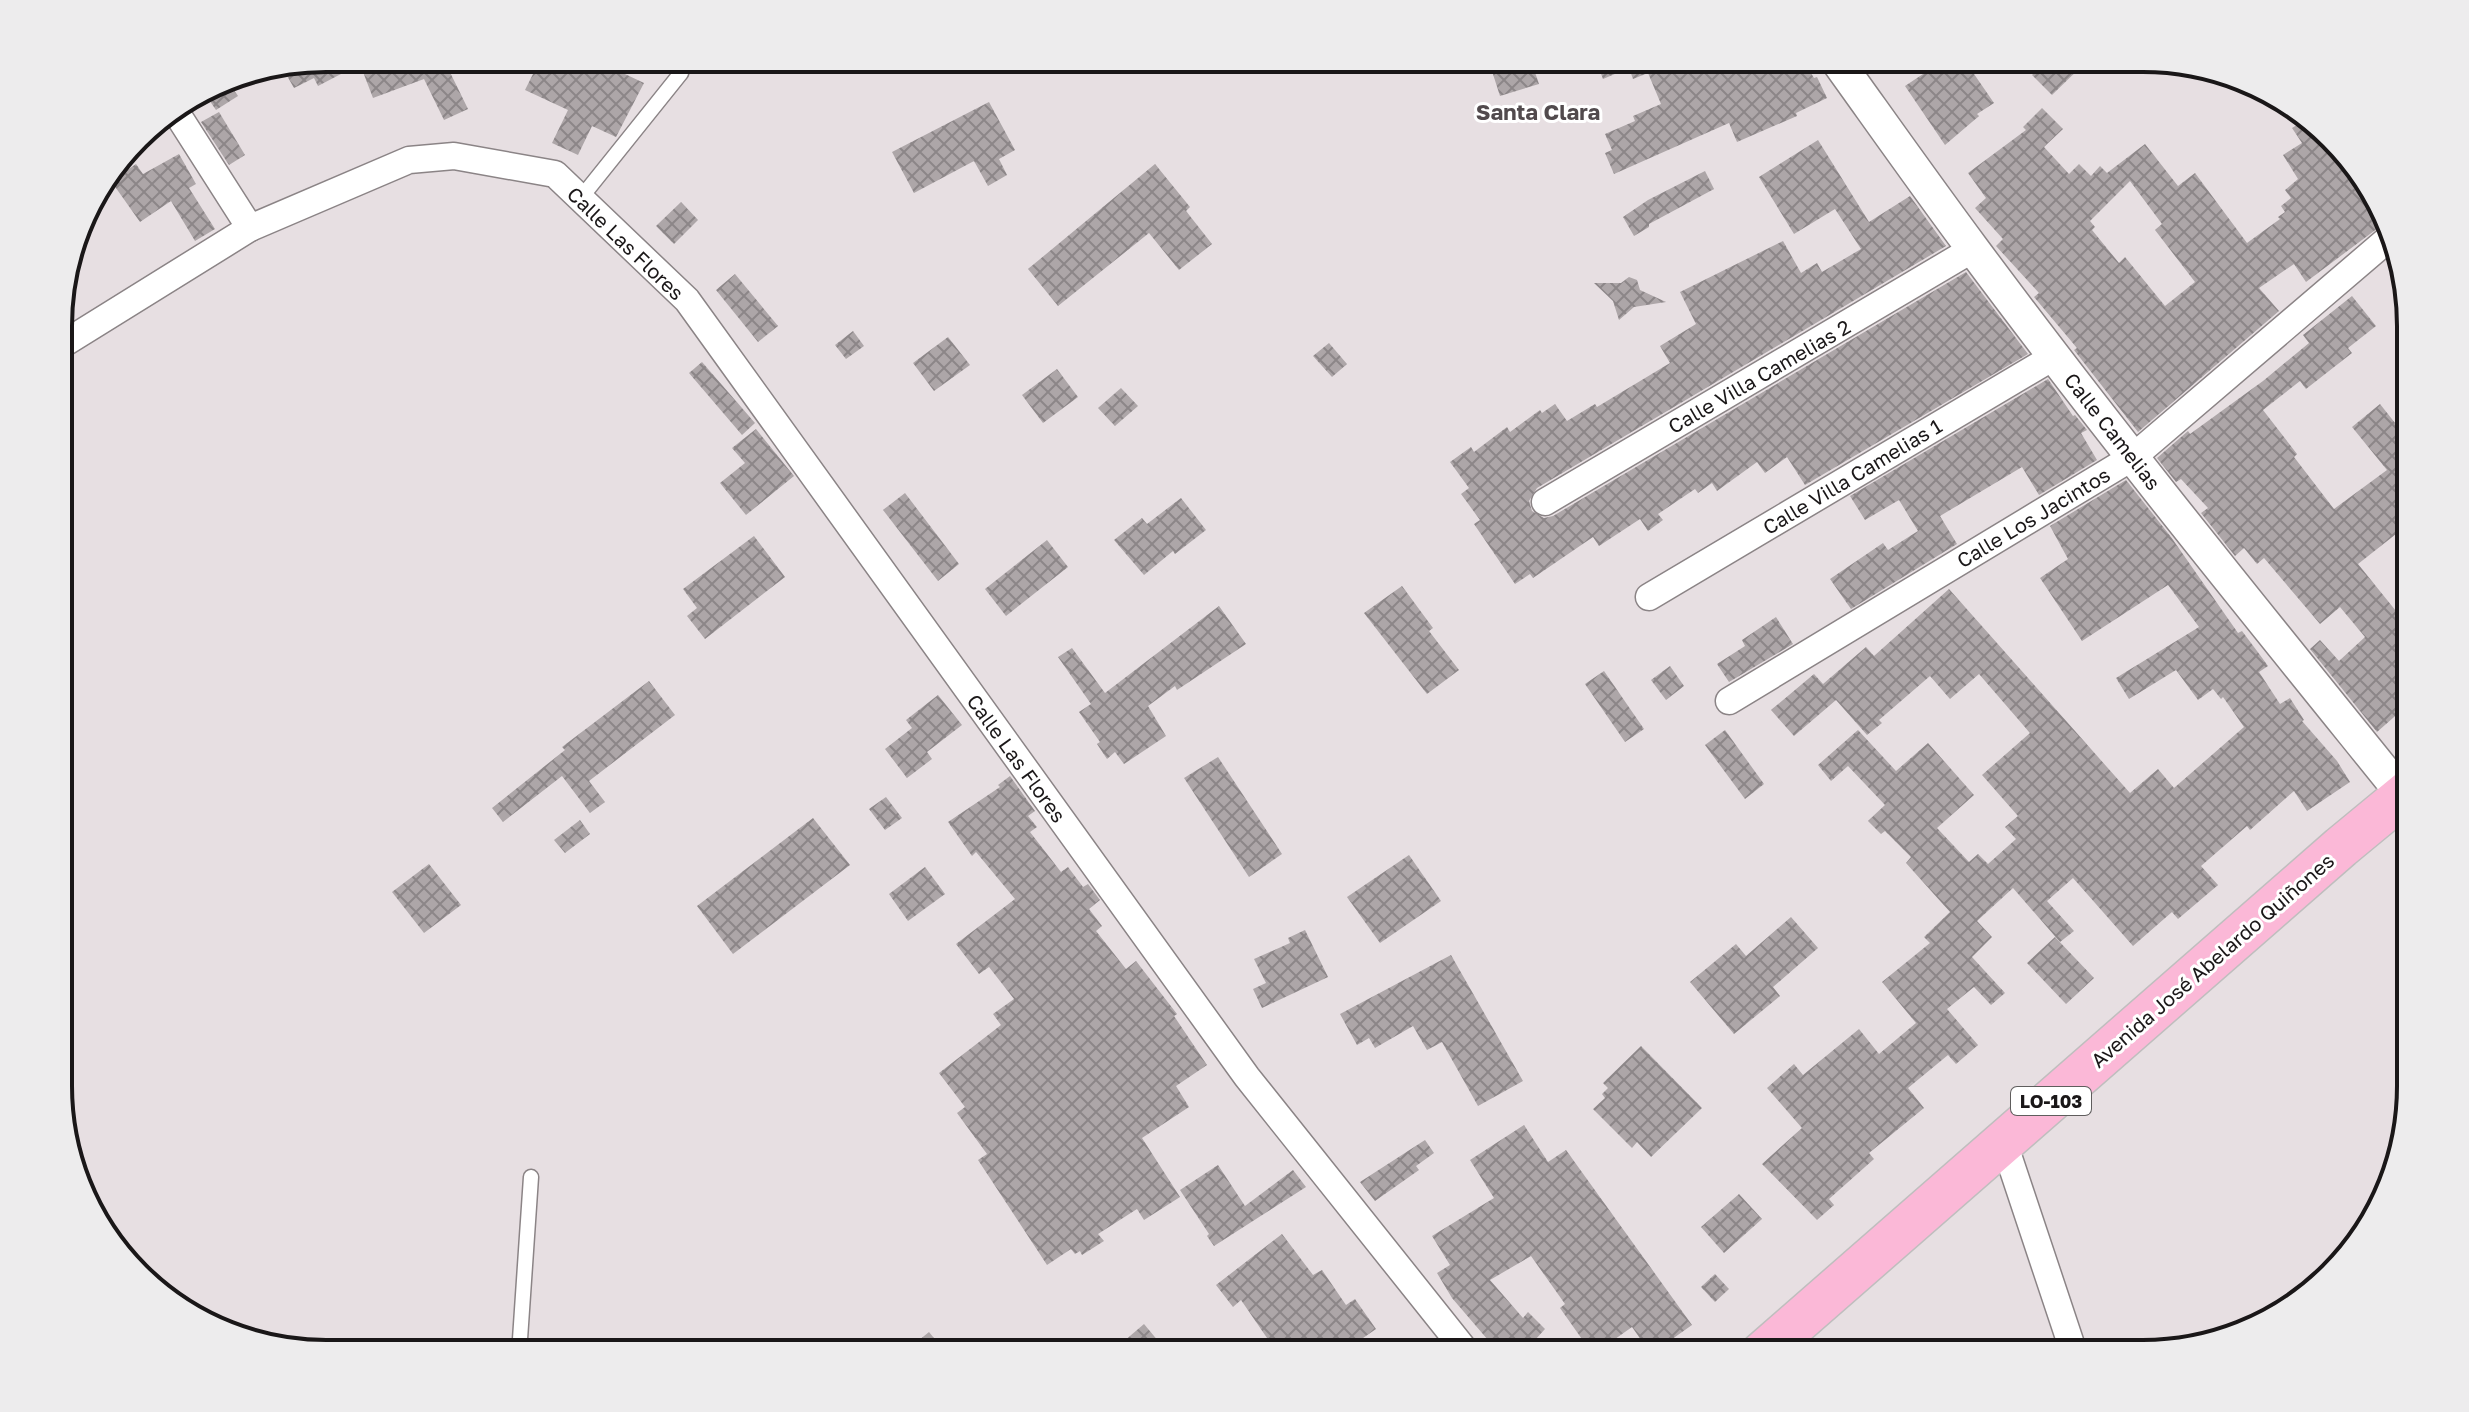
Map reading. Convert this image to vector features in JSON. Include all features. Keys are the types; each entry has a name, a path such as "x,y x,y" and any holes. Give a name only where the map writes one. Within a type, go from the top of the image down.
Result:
{"main road":[{"name":"Avenida José Abelardo Quiñones","path":"1778,1339 2396,802"}],"street":[{"name":"Calle Camelias","path":"1845,72 1973,249 2133,457 2396,780"},
{"path":"72,339 250,228 180,119"},
{"name":"Calle Las Flores","path":"250,228 409,160 454,156 555,174 687,300 1247,1077 1456,1339"},
{"name":"Calle Los Jacintos","path":"1729,701 2133,457 2384,243"},
{"name":"Calle Villa Camelias 2","path":"1545,502 1973,249"},
{"name":"Calle Villa Camelias 1","path":"1649,597 2055,356"},
{"path":"2004,1143 2069,1339"}],"lane":[{"path":"580,199 681,73"},
{"path":"520,1340 531,1177"}],"building":[{"path":"1492,72 1535,72 1539,84 1500,96"},
{"path":"1600,72 1619,72 1603,79"},
{"path":"1631,72 1811,72 1814,78 1817,77 1827,98 1796,113 1797,116 1737,142 1729,123 1614,174 1605,153 1612,150 1605,134 1635,121 1633,116 1661,104 1648,73 1633,79"},
{"path":"1926,72 1973,72 1994,103 1977,114 1979,116 1945,145 1905,86"},
{"path":"2035,72 2076,72 2052,95 2032,75"},
{"path":"343,73 318,86 314,78 294,88 287,76"},
{"path":"363,73 450,73 468,109 444,120 424,79 373,98"},
{"path":"534,73 622,73 644,83 616,137 592,126 578,155 552,143 568,110 525,90"},
{"path":"234,90 238,96 216,110 209,100"},
{"path":"989,102 1015,150 999,159 1007,175 988,186 974,161 914,193 892,152"},
{"path":"2042,108 2063,129 2044,147 2069,174 2079,164 2091,176 2100,166 2107,173 2145,144 2178,186 2195,173 2247,243 2285,212 2281,206 2291,198 2285,190 2298,179 2283,155 2302,143 2292,128 2298,124 2345,171 2377,228 2306,282 2294,264 2259,288 2279,311 2138,432 2074,350 2077,348 2034,297 2039,293 1996,246 2003,239 1975,208 1986,198 1968,173 2026,130 2023,127","holes":["2130,181 2162,224 2155,230 2195,282 2165,306 2125,257 2119,263 2092,230 2095,227 2090,221"]},
{"path":"219,112 245,155 229,165 201,122"},
{"path":"1818,140 1869,222 1910,196 1946,246 1537,488 1529,501 1532,511 1544,518 1553,516 1966,272 2028,354 1805,485 1787,457 1765,473 1757,462 1717,491 1712,483 1698,493 1695,489 1658,514 1663,520 1648,531 1640,519 1599,546 1593,537 1533,578 1530,574 1515,584 1474,524 1480,520 1461,494 1469,488 1450,462 1471,447 1474,452 1507,427 1510,432 1540,410 1542,413 1555,404 1567,421 1595,404 1597,407 1670,363 1660,346 1696,324 1680,292 1783,241 1801,273 1817,263 1822,272 1861,249 1835,209 1794,234 1759,177"},
{"path":"179,154 196,184 189,188 215,229 195,241 171,201 140,222 114,186 125,171 136,164 143,174"},
{"path":"1155,164 1190,207 1186,211 1212,244 1179,270 1149,233 1058,306 1028,269"},
{"path":"1705,171 1714,189 1649,224 1634,236 1623,217 1648,200"},
{"path":"681,202 698,220 674,244 656,226"},
{"path":"735,274 778,326 758,342 716,290"},
{"path":"1629,277 1637,280 1640,290 1666,302 1634,307 1619,320 1613,301 1594,283 1621,283"},
{"path":"2352,296 2376,326 2348,348 2352,353 2306,389 2300,381 2263,410 2334,509 2387,470 2352,427 2380,404 2396,424 2396,534 2358,564 2396,611 2396,715 2377,732 2310,649 2320,640 2339,661 2365,637 2340,607 2320,624 2264,558 2257,564 2244,548 2235,556 2201,513 2208,508 2181,479 2176,482 2157,458 2188,431 2190,434 2263,381 2309,343 2303,335"},
{"path":"853,331 864,346 846,359 835,345"},
{"path":"948,337 970,365 934,391 913,363"},
{"path":"1329,343 1347,364 1332,377 1313,356"},
{"path":"702,362 755,423 742,435 689,373"},
{"path":"1057,369 1078,397 1043,423 1022,395"},
{"path":"2048,379 2073,416 2087,430 2081,433 2097,460 2039,495 2022,467 1940,516 1957,544 1851,609 1830,579 1883,543 1888,550 1918,531 1899,500 1865,520 1850,496"},
{"path":"1121,388 1138,406 1115,426 1098,408"},
{"path":"756,429 794,476 746,515 720,483 745,463 732,448"},
{"path":"2126,480 2171,537 2238,633 2242,631 2268,666 2259,672 2280,704 2290,698 2302,721 2337,761 2350,782 2307,811 2294,791 2250,830 2247,826 2201,866 2218,885 2178,919 2172,912 2133,946 2073,878 2047,901 2074,931 2060,942 2013,888 1977,921 1992,937 1972,957 2005,993 1991,1005 1974,987 1947,1009 1978,1045 1956,1064 1948,1055 1908,1088 1924,1108 1869,1153 1874,1159 1829,1199 1834,1205 1817,1220 1762,1164 1802,1128 1767,1088 1794,1064 1803,1075 1859,1029 1879,1054 1916,1023 1882,982 1930,943 1924,937 1950,912 1906,863 1911,857 1885,831 1881,834 1868,821 1885,805 1848,766 1831,781 1818,765 1858,730 1896,771 1928,743 1974,795 1937,828 1969,862 1978,854 1988,864 2016,839 2005,827 2018,816 1982,775 2030,733 1979,674 1950,699 1930,676 1879,720 1882,723 1867,735 1836,700 1794,736 1771,710 1814,674 1823,684 1866,647 1874,656 1949,589 2130,793 2158,769 2174,788 2244,727 2223,697 2221,699 2213,689 2198,700 2176,670 2129,699 2116,678 2199,627 2168,585 2082,641 2040,578 2068,559 2050,526"},
{"path":"905,493 959,564 938,581 883,510"},
{"path":"1181,498 1206,530 1144,575 1114,540 1142,518 1147,524"},
{"path":"754,536 785,577 705,639 687,616 697,608 683,589"},
{"path":"1047,540 1068,567 1006,616 985,589"},
{"path":"1402,586 1433,628 1429,631 1459,670 1427,694 1364,613"},
{"path":"1219,606 1246,644 1177,690 1175,686 1148,706 1166,736 1124,764 1115,752 1107,759 1097,744 1100,742 1079,712 1091,704 1058,657 1072,648 1105,693"},
{"path":"1776,617 1793,644 1729,682 1717,664 1745,646 1742,640"},
{"path":"1670,666 1684,686 1666,700 1651,680"},
{"path":"1604,671 1644,729 1625,742 1585,684"},
{"path":"649,681 675,715 589,781 605,802 590,813 562,776 503,822 492,808 565,750 562,747"},
{"path":"938,695 962,725 927,752 932,759 907,778 885,749 912,728 906,720"},
{"path":"1725,730 1764,784 1745,799 1705,745"},
{"path":"1218,757 1282,854 1249,877 1184,778"},
{"path":"1010,776 1035,811 1028,816 1037,827 1030,832 1061,872 1068,867 1083,887 1088,884 1100,900 1089,909 1102,926 1096,931 1126,969 1136,961 1177,1014 1174,1016 1207,1065 1176,1086 1189,1107 1142,1138 1180,1197 1144,1220 1137,1209 1098,1234 1104,1241 1082,1255 1080,1251 1075,1254 1071,1249 1047,1265 978,1160 987,1154 957,1113 965,1107 939,1073 1001,1025 993,1014 1014,999 989,967 979,974 956,944 1015,899 976,852 972,856 948,822 1000,787 998,785"},
{"path":"886,797 902,818 885,830 869,809"},
{"path":"813,818 850,865 733,954 697,906"},
{"path":"580,820 590,834 565,853 554,840"},
{"path":"1409,855 1441,901 1380,943 1347,897"},
{"path":"429,864 461,905 424,933 392,892"},
{"path":"925,867 945,894 908,921 889,894"},
{"path":"1791,917 1818,948 1773,987 1780,996 1734,1034 1690,982 1736,944 1746,956"},
{"path":"1305,930 1328,977 1262,1008 1253,989 1266,983 1254,959 1290,943 1288,938"},
{"path":"2055,937 2094,978 2066,1004 2027,963"},
{"path":"1451,955 1523,1081 1478,1106 1442,1042 1427,1050 1413,1026 1375,1048 1369,1038 1357,1045 1340,1014"},
{"path":"1641,1046 1702,1108 1651,1157 1637,1142 1632,1148 1593,1109 1605,1098 1602,1094 1608,1088 1603,1083"},
{"path":"1524,1125 1548,1162 1566,1150 1692,1325 1672,1339 1641,1339 1632,1327 1615,1339 1582,1339 1560,1308 1565,1304 1531,1256 1490,1280 1523,1318 1528,1312 1545,1329 1536,1339 1487,1339 1452,1298 1437,1273 1450,1265 1432,1236 1494,1198 1470,1160"},
{"path":"1425,1140 1434,1153 1416,1166 1419,1170 1375,1201 1360,1182"},
{"path":"1218,1165 1245,1206 1293,1170 1306,1187 1214,1246 1180,1190"},
{"path":"1739,1194 1762,1219 1724,1253 1701,1227"},
{"path":"1282,1234 1313,1275 1322,1270 1346,1305 1355,1299 1376,1329 1361,1339 1268,1339 1241,1300 1233,1307 1216,1285"},
{"path":"1715,1274 1729,1289 1715,1302 1701,1287"},
{"path":"1144,1324 1157,1340 1126,1340"},
{"path":"929,1332 935,1340 920,1340"}],"district":[{"name":"Santa Clara","path":"1538,111"}]}
